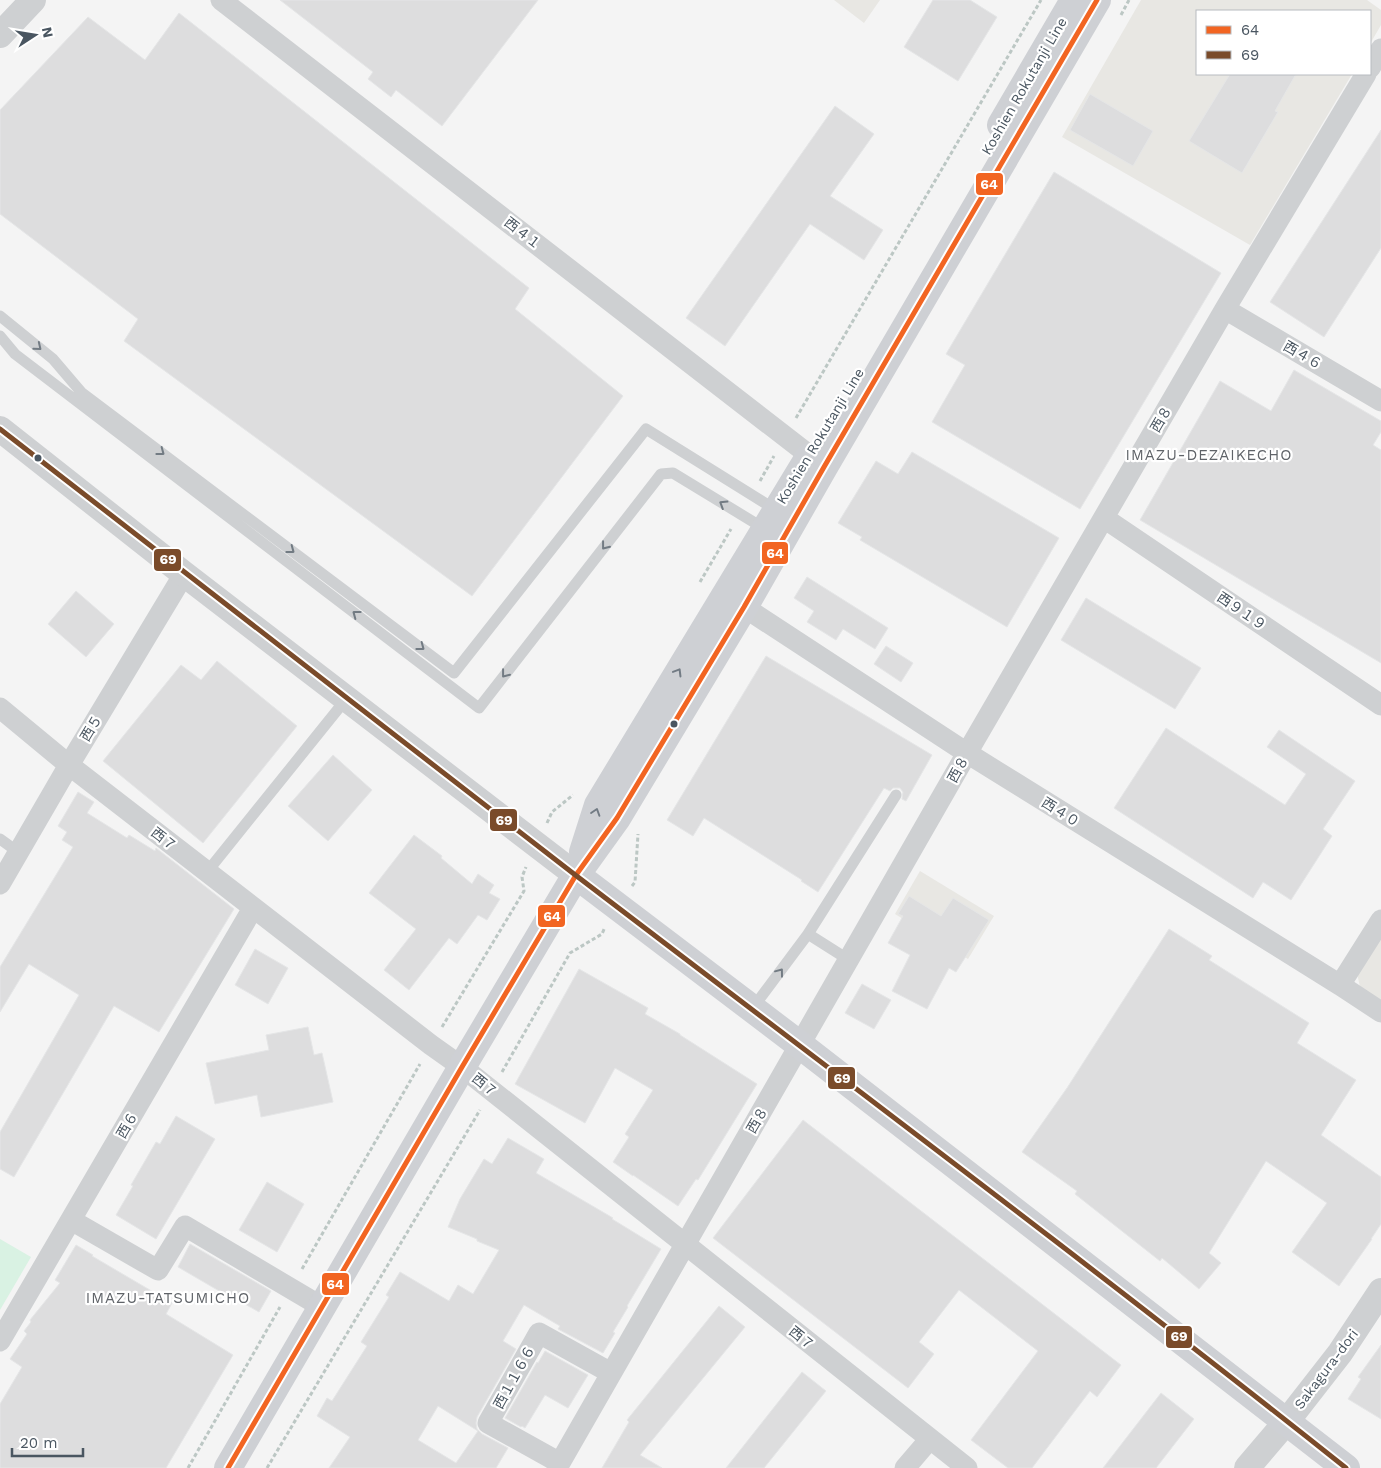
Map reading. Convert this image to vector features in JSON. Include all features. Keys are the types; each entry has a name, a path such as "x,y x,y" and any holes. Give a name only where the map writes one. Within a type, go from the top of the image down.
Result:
{"main road":[{"name":"Koshien Rokutanji Line","path":"228,1468 576,876 617,818 744,607 817,461 1074,0"},
{"name":"Koshien Rokutanji Line","path":"576,876 598,804 770,520 817,461 1098,0"},
{"path":"576,876 800,1045 1346,1468"}],"street":[{"path":"0,35 33,0"},
{"name":"西４１","path":"221,0 817,461"},
{"path":"1371,66 1381,49"},
{"name":"西８","path":"558,1466 967,753 1225,309 1365,75"},
{"name":"西４６","path":"1225,309 1381,401"},
{"path":"0,429 184,574 576,876"},
{"name":"西９１９","path":"1104,518 1381,705"},
{"name":"西５","path":"0,884 184,574"},
{"name":"西４０","path":"744,607 967,753 1381,1012"},
{"name":"西７","path":"0,708 69,765 462,1067 967,1468"},
{"name":"西６","path":"0,1341 254,908"},
{"path":"1340,985 1381,920"},
{"path":"71,1220 158,1270 185,1226 322,1307"},
{"name":"Sakagura-dori","path":"1247,1468 1287,1421 1340,1353 1381,1290"},
{"name":"西１１６６","path":"558,1466 488,1423 539,1333 611,1373"},
{"path":"905,1468 930,1440"}],"lane":[{"path":"0,316 53,359 82,393 454,673 646,429 770,520"},
{"path":"0,336 15,354 478,708 661,474 673,473 770,520"},
{"path":"207,872 346,698"},
{"path":"752,1009 808,934 896,795"},
{"path":"0,839 18,852"},
{"path":"808,934 849,960"}],"shaded area":[{"path":"834,0 880,0 864,23"},
{"path":"1141,0 1367,0 1381,10 1381,25 1371,42 1371,10 1196,10 1196,75 1351,75 1250,245 1062,137"},
{"path":"920,871 994,916 968,959 895,914"},
{"path":"1381,934 1381,1005 1361,992 1357,973"}],"green space":[{"path":"0,1239 31,1257 0,1310"}],"building":[{"path":"280,0 538,0 442,126 396,90 391,97 368,79 373,72"},
{"path":"933,0 970,0 997,17 958,81 904,47"},
{"path":"179,13 529,288 515,309 623,396 472,596 124,341 138,319 0,214 0,110 88,17 145,60"},
{"path":"1229,75 1295,75 1275,111 1278,112 1242,173 1189,141"},
{"path":"1090,94 1153,131 1133,166 1070,130"},
{"path":"835,106 874,134 830,196 883,230 864,260 810,224 725,346 686,318"},
{"path":"1381,130 1381,248 1324,337 1270,302"},
{"path":"1054,172 1221,273 1080,509 932,422 965,365 946,354"},
{"path":"1294,370 1381,421 1381,432 1373,445 1381,450 1381,663 1140,520 1220,381 1271,411"},
{"path":"912,452 1059,538 1007,627 860,540 862,537 838,523 876,461 898,474"},
{"path":"807,577 888,628 875,649 843,629 836,640 807,622 814,611 794,598"},
{"path":"76,591 114,624 86,657 48,624"},
{"path":"1086,598 1201,668 1175,709 1061,640"},
{"path":"886,646 913,663 901,682 874,664"},
{"path":"766,656 932,755 906,801 902,799 903,792 900,788 893,788 890,791 884,788 818,892 704,818 693,836 667,820"},
{"path":"217,661 297,726 203,843 103,761 181,665 201,680"},
{"path":"1166,728 1285,805 1306,774 1267,747 1279,730 1355,781 1323,829 1332,836 1291,900 1263,882 1253,898 1114,808"},
{"path":"333,755 372,790 328,841 288,806"},
{"path":"78,792 94,802 87,813 127,838 129,835 155,851 156,848 234,909 159,1032 114,1006 14,1177 0,1169 0,1132 79,995 29,964 0,1012 0,967 73,847 62,840 67,832 58,826"},
{"path":"414,835 442,856 441,858 472,884 478,874 494,885 489,893 500,899 487,920 478,915 457,944 449,938 409,990 384,970 416,929 369,893"},
{"path":"909,896 941,916 953,898 989,920 956,972 949,968 927,1009 892,991 910,955 888,943 903,916 898,914"},
{"path":"1169,929 1212,956 1209,960 1309,1023 1297,1043 1356,1080 1321,1135 1381,1177 1381,1224 1339,1286 1292,1252 1327,1203 1266,1161 1209,1253 1221,1263 1199,1289 1162,1258 1160,1261 1075,1194 1077,1191 1022,1152 1067,1088"},
{"path":"255,949 288,968 268,1004 235,985"},
{"path":"579,969 648,1008 645,1014 680,1034 757,1084 698,1180 696,1179 678,1206 613,1162 629,1137 625,1134 653,1090 615,1068 585,1123 515,1084"},
{"path":"862,984 891,1000 874,1029 845,1013"},
{"path":"308,1027 314,1055 322,1053 333,1102 261,1117 257,1095 215,1104 206,1063 269,1050 266,1035"},
{"path":"176,1116 215,1139 156,1239 116,1215 156,1142 160,1144"},
{"path":"803,1120 1121,1365 1097,1397 1090,1391 1032,1468 1008,1468 971,1440 1038,1351 959,1290 919,1342 934,1354 908,1388 713,1238"},
{"path":"508,1138 544,1159 536,1173 613,1218 661,1249 627,1306 613,1332 615,1333 603,1353 558,1329 560,1326 524,1305 503,1341 516,1349 477,1417 477,1429 482,1434 508,1448 496,1468 329,1468 350,1437 317,1416 327,1398 332,1401 367,1346 361,1342 389,1297 386,1295 400,1272 449,1301 458,1285 473,1294 499,1250 448,1227 460,1199 484,1159 492,1164","holes":["438,1406 478,1431 456,1463 418,1440"]},
{"path":"267,1182 304,1204 277,1252 239,1230"},
{"path":"190,1244 271,1291 259,1312 178,1267"},
{"path":"76,1245 172,1303 166,1314 233,1355 166,1468 0,1468 0,1404 22,1367 10,1359 27,1334 24,1331 31,1322 30,1320 60,1283 55,1280"},
{"path":"719,1306 745,1327 640,1455 662,1468 602,1468 629,1422 627,1420"},
{"path":"1381,1345 1381,1419 1348,1399 1361,1379 1358,1377"},
{"path":"545,1351 588,1375 568,1408 545,1395 525,1428 521,1427 505,1418"},
{"path":"802,1372 826,1391 764,1468 726,1468"},
{"path":"1161,1393 1194,1419 1156,1468 1103,1468"}],"transit line":[{"name":"64","path":"228,1468 576,875 617,818 744,607 1097,0"},
{"name":"69","path":"0,429 502,819 1058,1243 1346,1468"}],"district":[{"name":"IMAZU-DEZAIKECHO","path":"1209,455"},
{"name":"IMAZU-TATSUMICHO","path":"168,1298"}]}
